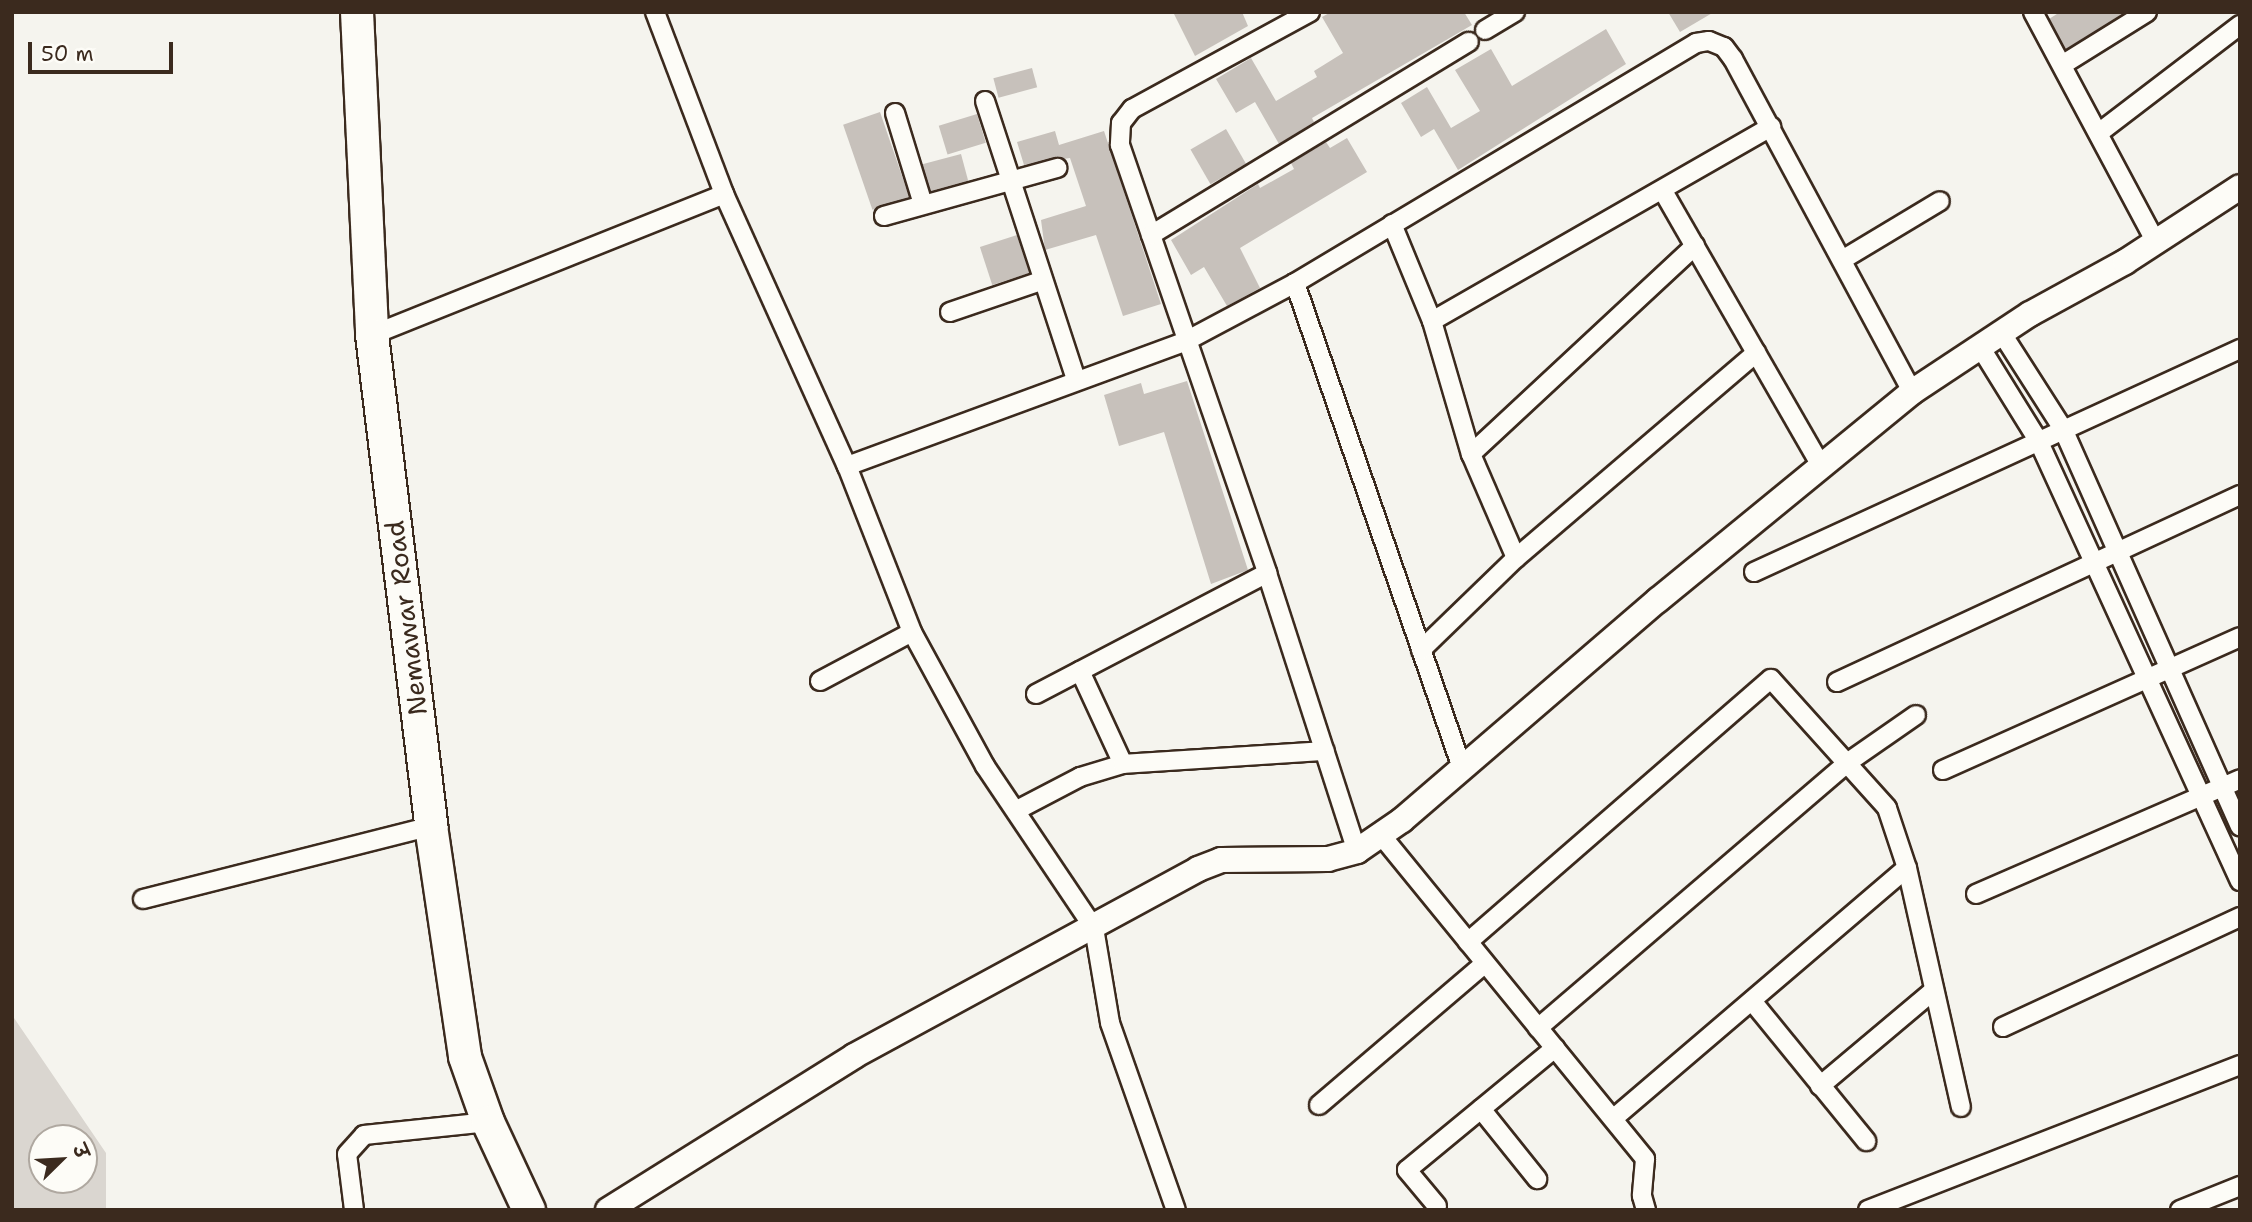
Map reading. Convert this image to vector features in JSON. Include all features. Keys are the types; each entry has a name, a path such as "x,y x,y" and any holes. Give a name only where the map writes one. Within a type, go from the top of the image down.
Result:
{"highway":[{"name":"Nemawar Road","path":"357,12 372,335 431,826 465,1057 488,1122 529,1210"}],"street":[{"path":"655,12 724,194 847,466 912,632 985,766 1094,928 1110,1023 1176,1210"},
{"path":"1310,12 1132,109 1121,123 1120,145 1267,573 1357,851"},
{"path":"1485,30 1515,12"},
{"path":"2033,12 2100,132 2156,242"},
{"path":"2062,65 2147,12"},
{"path":"2100,132 2240,25"},
{"path":"847,466 1186,341 1295,283 1696,43 1709,41 1724,47 1771,127 1912,392"},
{"path":"1150,235 1469,42"},
{"path":"985,102 1041,281 1076,380"},
{"path":"895,113 923,204"},
{"path":"1432,321 1771,127"},
{"path":"884,216 1008,178 1057,168"},
{"path":"608,1210 854,1056 1221,860 1328,859 1357,851 1381,835 1912,392 2001,331 2156,242 2240,187"},
{"path":"1663,191 1821,466"},
{"path":"372,335 724,194"},
{"path":"1842,260 1940,201"},
{"path":"1392,224 1432,321 1471,454 1516,558"},
{"path":"1471,454 1695,246"},
{"path":"950,313 1041,281"},
{"path":"1295,283 1462,768"},
{"path":"2001,331 2063,429 2240,826"},
{"path":"1979,345 2038,440 2240,881"},
{"path":"1754,572 2240,349"},
{"path":"1421,650 1516,558 1756,353"},
{"path":"1837,682 2092,561 2240,495"},
{"path":"1036,694 1267,573"},
{"path":"820,681 912,632"},
{"path":"1943,770 2240,638"},
{"path":"1080,671 1123,764"},
{"path":"1468,942 1771,679 1887,808 1907,868 1961,1107"},
{"path":"1538,1028 1847,763 1916,715"},
{"path":"1017,810 1080,777 1123,764 1325,751"},
{"path":"1976,894 2240,779"},
{"path":"143,899 431,826"},
{"path":"1381,835 1645,1159 1642,1196 1646,1210"},
{"path":"1614,1118 1907,868"},
{"path":"2003,1027 2240,917"},
{"path":"1319,1105 1485,963"},
{"path":"1820,1086 1934,990"},
{"path":"1752,1001 1866,1141"},
{"path":"1437,1206 1407,1170 1555,1048"},
{"path":"1868,1210 2240,1065"},
{"path":"1480,1109 1537,1179"},
{"path":"354,1210 346,1154 364,1135 488,1122"},
{"path":"2180,1210 2240,1186"}],"shaded area":[{"path":"12,1015 86,1124 28,1124 28,1194 98,1194 98,1141 106,1153 106,1210 12,1210"}],"building":[{"path":"1173,12 1242,12 1248,26 1195,56"},
{"path":"1331,12 1464,12 1472,25 1312,118 1314,122 1279,144 1255,102 1236,113 1216,79 1251,58 1276,101 1317,77 1314,71 1343,53 1322,17"},
{"path":"1668,12 1714,12 1680,32"},
{"path":"2060,12 2125,12 2066,49 2049,19"},
{"path":"1606,29 1626,64 1458,170 1434,129 1421,137 1401,103 1427,87 1451,128 1480,111 1455,70 1491,49 1512,86"},
{"path":"1032,68 1037,87 999,98 993,78"},
{"path":"880,112 909,197 872,210 843,125"},
{"path":"977,114 986,143 948,154 939,126"},
{"path":"1226,129 1246,164 1210,184 1190,150"},
{"path":"1055,131 1059,145 1104,131 1161,304 1123,316 1096,235 1045,250 1041,220 1086,206 1070,158 1024,165 1017,142"},
{"path":"1347,138 1367,172 1240,248 1260,288 1227,306 1204,267 1191,275 1171,240 1258,184 1260,188 1294,169 1291,163 1326,142 1330,148"},
{"path":"961,154 968,181 930,191 922,164"},
{"path":"1017,235 1029,273 992,285 980,247"},
{"path":"1187,381 1248,570 1211,584 1164,432 1119,446 1104,395 1141,383 1144,394"}]}
